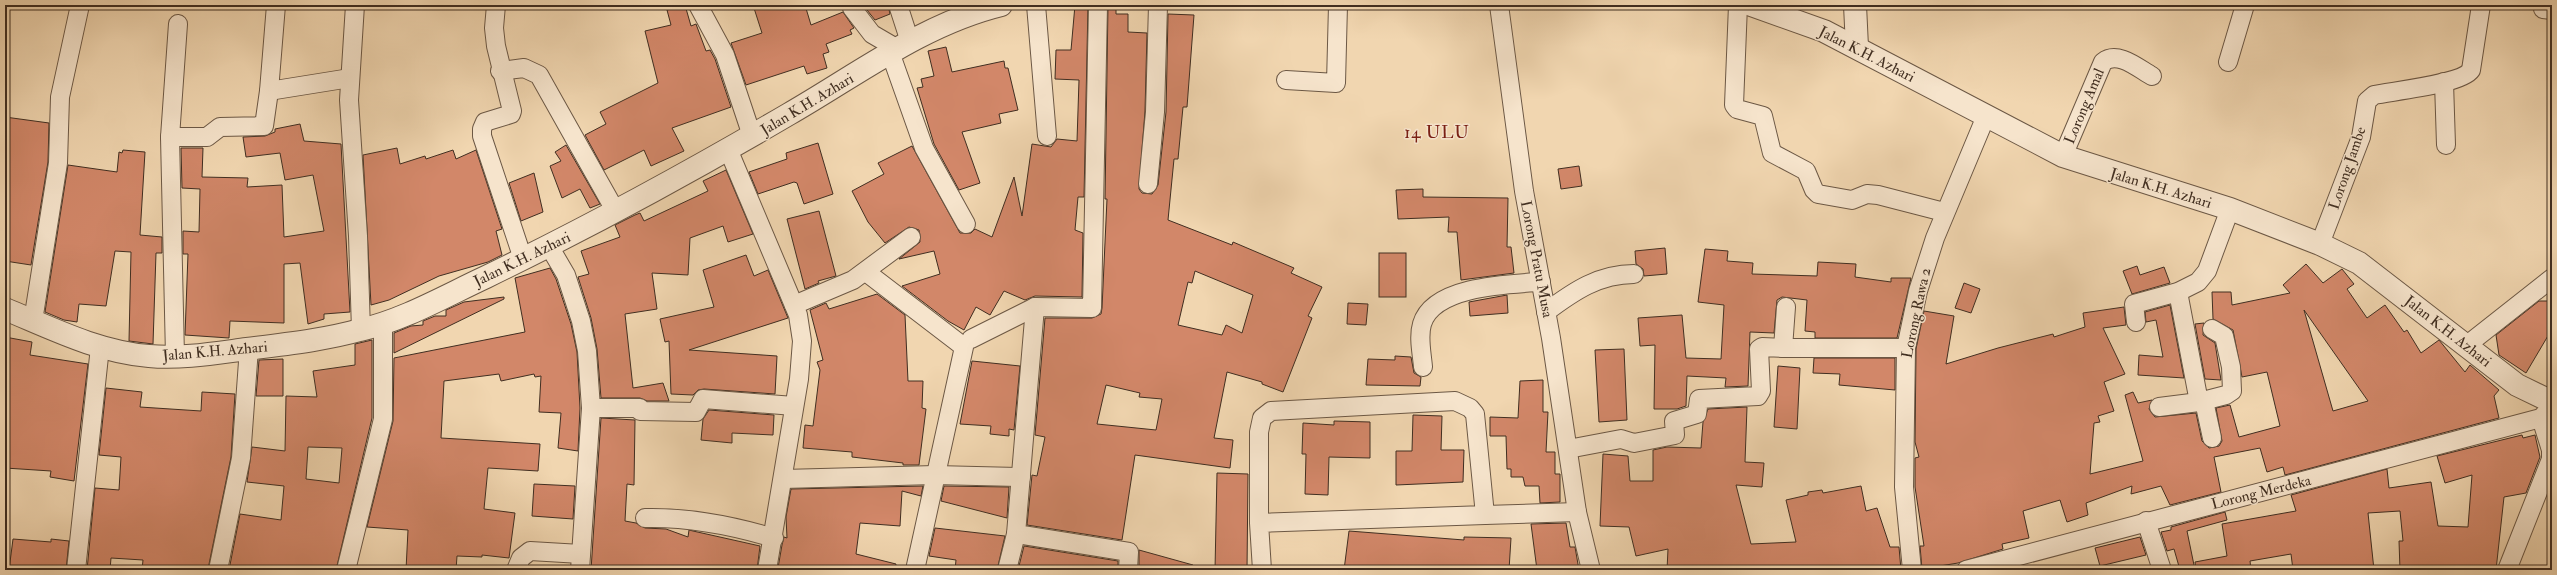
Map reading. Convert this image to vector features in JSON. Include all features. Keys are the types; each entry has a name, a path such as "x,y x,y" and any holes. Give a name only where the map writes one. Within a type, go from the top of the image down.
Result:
{"street":[{"path":"33,321 58,163 60,97 80,5"},
{"path":"170,137 207,137 220,127 264,126 269,91 276,5"},
{"path":"355,5 349,100 358,236 361,330"},
{"path":"496,5 494,28 500,71 512,111 511,114 485,122 482,129 482,136 523,259"},
{"path":"698,5 725,55 752,136"},
{"path":"898,5 899,47 924,148 966,224"},
{"name":"Jalan K.H. Azhari","path":"5,311 100,347 149,356 175,356 249,348 361,330 383,323 523,259 616,212 752,136 871,66 899,47 978,8 1001,5"},
{"path":"1036,5 1047,136"},
{"path":"971,339 1035,307 1092,308 1098,5"},
{"path":"1148,184 1154,112 1158,5"},
{"path":"1286,80 1336,83 1338,5"},
{"name":"Lorong Pratu Musa","path":"1499,5 1524,191 1546,312 1577,512 1591,570"},
{"path":"1738,5 1734,105 1737,109 1763,116 1772,153 1806,171 1814,190 1818,194 1852,200 1868,194 1878,195 1944,212"},
{"name":"Jalan K.H. Azhari","path":"1751,5 1824,31 2063,156 2083,164 2230,210 2320,244 2371,271 2548,409"},
{"path":"1856,5 1857,47"},
{"path":"2228,62 2245,5"},
{"name":"Lorong Jambe","path":"2320,244 2361,137 2369,97 2462,78 2471,70 2481,5"},
{"path":"852,8 872,34 899,47"},
{"path":"175,356 170,137 178,24"},
{"name":"Lorong Amal","path":"2063,156 2103,62 2111,58 2119,58 2152,76"},
{"path":"500,71 524,68 539,75 616,212"},
{"path":"269,91 350,78"},
{"path":"2444,82 2446,145"},
{"name":"Lorong Rawa 2","path":"1912,570 1904,487 1906,348 1918,291 1944,212 1986,116"},
{"path":"728,149 794,305 802,341 794,406 774,538 767,570"},
{"path":"2136,322 2134,304 2178,292 2198,282 2207,271 2230,210"},
{"path":"794,305 859,276 911,237"},
{"path":"516,570 521,558 530,552 580,562 591,408 587,351 581,321 566,275 549,246"},
{"path":"1546,312 1585,286 1608,276 1634,274"},
{"path":"859,276 964,347 915,570"},
{"path":"2467,345 2552,278"},
{"path":"1423,367 1421,326 1425,316 1434,307 1449,297 1473,289 1541,282"},
{"path":"2178,292 2201,402 2212,438"},
{"path":"1007,570 1016,534 1035,307"},
{"path":"1783,348 1786,308"},
{"path":"346,570 382,419 383,323"},
{"path":"2159,407 2201,402 2231,393 2233,387 2224,336 2212,329"},
{"path":"76,570 100,347"},
{"path":"1568,448 1621,439 1634,443 1675,435 1674,421 1697,414 1699,399 1758,396 1761,391 1759,349 1762,347 1906,348"},
{"path":"218,570 240,458 249,348"},
{"path":"591,408 640,408 640,411 696,412 703,398 794,406"},
{"path":"1262,570 1259,523 1259,432 1262,418 1271,411 1455,401 1470,408 1475,414 1486,515"},
{"path":"2506,570 2552,459 2548,409"},
{"name":"Lorong Merdeka","path":"1966,570 2548,409"},
{"path":"783,479 935,475 1021,477"},
{"path":"1259,523 1577,512"},
{"path":"645,518 676,517 712,521 774,538"},
{"path":"2146,521 2162,570"},
{"path":"1016,534 1129,552 1128,570"}],"building":[{"path":"685,5 691,26 696,24 706,51 710,50 715,59 731,107 672,128 684,151 651,166 644,150 604,170 585,135 606,124 600,112 658,83 645,31 671,25 667,10"},
{"path":"753,5 805,5 811,25 843,12 854,28 850,30 852,34 826,44 829,52 823,54 827,68 807,74 804,66 746,85 731,43 762,33"},
{"path":"863,5 888,5 890,14 875,20"},
{"path":"1075,5 1088,5 1084,197 1078,197 1075,230 1083,233 1082,297 1035,296 1025,300 1004,291 990,315 976,307 964,330 948,321 902,286 940,274 934,251 899,259 920,242 919,230 909,227 885,243 868,222 852,191 884,174 878,163 912,146 960,233 971,233 975,229 992,237 1014,177 1022,216 1032,144 1051,147 1057,139 1077,141 1079,80 1055,79 1056,50 1071,50"},
{"path":"1108,5 1116,5 1116,14 1128,14 1128,32 1147,33 1145,111 1139,189 1142,193 1152,194 1158,185 1166,112 1168,14 1194,15 1187,107 1183,107 1178,159 1174,159 1168,220 1232,245 1233,242 1294,268 1291,273 1322,287 1308,316 1312,318 1283,392 1262,384 1262,382 1227,372 1214,438 1233,440 1230,468 1135,455 1122,540 1027,525 1032,475 1037,476 1045,437 1035,435 1045,318 1092,318 1101,314 1107,199 1105,199","holes":["1195,271 1253,295 1242,333 1226,325 1222,335 1178,325 1188,282 1192,283","1106,385 1140,393 1139,397 1162,399 1156,430 1097,424"]},
{"path":"946,47 952,72 1004,61 1005,68 1008,68 1018,110 999,114 1001,123 962,132 980,183 959,190 934,144 917,88 923,87 921,79 934,76 928,51"},
{"path":"5,117 49,123 48,162 31,265 5,261"},
{"path":"300,124 304,141 341,144 350,312 324,314 324,319 308,324 300,263 284,264 284,323 230,321 229,338 185,335 188,254 183,254 183,231 199,232 200,189 182,188 181,148 203,148 202,177 248,178 247,187 282,185 284,237 324,231 313,175 285,180 280,153 246,157 243,137 265,136 275,132 275,129"},
{"path":"818,143 833,194 804,204 797,183 794,182 758,194 749,172 787,159 786,153"},
{"path":"566,145 600,204 590,208 580,189 562,198 550,166 561,161 555,152"},
{"path":"397,148 400,164 425,156 426,159 453,150 456,159 476,150 502,229 496,231 502,255 488,262 439,276 389,300 371,305 363,155"},
{"path":"123,150 145,152 140,235 162,237 162,253 156,253 153,344 129,341 131,252 115,251 106,306 79,304 77,322 64,320 45,312 68,165 117,172 119,152 122,153"},
{"path":"1579,166 1582,186 1561,189 1558,169"},
{"path":"726,170 753,234 728,242 723,226 690,238 688,275 652,273 657,309 625,314 633,388 663,383 669,401 647,401 640,398 601,398 597,349 591,318 578,277 589,274 581,251 620,237 615,225 635,215 640,213 644,221 708,191 703,181"},
{"path":"534,173 543,212 521,221 509,183"},
{"path":"1423,189 1423,197 1508,198 1507,247 1511,247 1514,273 1461,280 1457,232 1448,232 1449,217 1398,219 1396,190"},
{"path":"819,211 836,276 818,281 819,283 805,289 787,219"},
{"path":"1665,248 1667,274 1644,276 1643,269 1636,264 1635,251"},
{"path":"1705,249 1728,251 1727,261 1753,263 1752,274 1817,276 1818,262 1856,264 1855,277 1891,282 1891,278 1911,278 1897,338 1815,338 1815,332 1805,331 1807,300 1782,297 1777,300 1774,333 1750,332 1748,386 1725,387 1726,378 1687,376 1686,406 1677,409 1654,409 1655,345 1640,346 1638,318 1682,315 1686,358 1721,359 1724,305 1698,302"},
{"path":"1379,253 1406,253 1406,297 1379,297"},
{"path":"746,255 754,276 768,270 788,318 689,350 777,356 775,394 704,389 698,390 693,395 671,394 669,341 665,342 660,319 714,307 703,270"},
{"path":"2306,264 2323,283 2342,269 2354,284 2347,289 2367,318 2385,305 2404,332 2407,330 2421,353 2439,340 2465,372 2470,365 2499,390 2494,396 2499,418 2285,475 2283,467 2267,472 2260,448 2214,457 2221,492 2170,505 2161,486 2131,494 2132,486 2086,503 2088,515 2067,522 2060,500 2023,511 2029,538 2002,544 2003,549 1958,563 1922,569 1920,546 1924,546 1915,487 1915,458 1919,457 1915,442 1916,349 1924,311 1954,316 1946,364 1998,348 2053,334 2054,337 2085,327 2083,313 2124,307 2126,325 2103,328 2125,374 2104,382 2114,411 2098,416 2100,422 2094,423 2090,474 2143,461 2125,395 2133,392 2138,403 2152,400 2149,409 2155,417 2196,413 2202,441 2209,448 2219,446 2222,441 2216,408 2230,405 2239,437 2280,426 2267,372 2242,377 2233,330 2213,319 2212,292 2231,292 2232,305 2290,293 2283,285","holes":["2304,310 2368,401 2333,411"]},
{"path":"2137,266 2140,275 2164,267 2170,283 2132,294 2123,271"},
{"path":"550,268 556,279 571,324 577,352 580,408 578,451 558,448 561,413 539,412 541,376 535,377 534,374 501,381 499,374 444,381 441,438 540,444 538,471 488,468 484,509 515,513 509,558 482,555 482,557 457,556 456,570 406,570 408,530 367,527 393,421 394,358 525,332 515,278"},
{"path":"1964,283 1980,289 1971,313 1955,308"},
{"path":"877,294 905,315 908,381 923,381 922,408 926,409 919,465 903,465 903,463 852,457 852,452 803,448 805,425 813,426 820,370 817,362 823,360 810,310 826,303 829,309"},
{"path":"1507,295 1508,313 1470,316 1469,302"},
{"path":"504,297 504,299 394,353 394,333 411,326 423,325 423,321 435,316 446,316 446,310 464,302"},
{"path":"2539,301 2552,301 2552,329 2526,373 2499,355 2496,335"},
{"path":"1348,303 1368,304 1366,325 1347,324"},
{"path":"2170,305 2184,378 2138,375 2139,355 2163,357 2156,320 2146,322 2145,312"},
{"path":"2204,323 2203,335 2215,343 2221,380 2205,379 2195,324"},
{"path":"5,337 32,342 30,355 88,364 74,481 50,477 51,471 5,468"},
{"path":"372,340 372,418 336,570 229,570 240,514 281,520 284,486 247,482 252,447 285,451 286,396 317,397 313,371 355,365 355,344","holes":["308,447 342,448 339,483 306,479"]},
{"path":"1624,349 1627,420 1599,422 1595,350"},
{"path":"1395,356 1411,357 1414,373 1421,377 1420,386 1366,385 1368,359 1395,360"},
{"path":"1814,358 1895,358 1895,390 1839,385 1840,374 1813,373"},
{"path":"283,359 283,396 256,396 259,360"},
{"path":"972,361 1020,366 1014,430 1009,429 1009,436 990,434 991,426 960,424"},
{"path":"1778,366 1800,368 1797,429 1774,427"},
{"path":"1543,380 1543,412 1548,412 1546,452 1555,452 1555,474 1560,474 1560,502 1540,503 1539,486 1525,486 1523,477 1511,477 1511,469 1507,469 1506,436 1490,436 1490,417 1518,418 1520,381"},
{"path":"106,388 142,392 140,407 201,411 202,392 235,394 231,457 208,569 142,570 143,560 111,558 110,570 87,570 95,488 119,490 121,457 99,455"},
{"path":"1747,407 1745,462 1764,463 1762,487 1736,485 1751,544 1796,542 1786,500 1808,495 1808,492 1822,490 1823,493 1861,486 1866,511 1877,508 1890,547 1899,547 1901,570 1667,570 1668,549 1636,556 1629,527 1600,526 1603,454 1628,456 1630,481 1653,481 1653,450 1667,447 1701,448 1703,422 1708,409"},
{"path":"709,410 774,415 773,435 732,433 732,443 701,440 703,419"},
{"path":"1413,415 1442,416 1441,450 1464,450 1463,482 1396,485 1396,451 1412,451"},
{"path":"601,418 635,420 634,485 627,484 625,521 636,523 645,528 666,529 688,537 689,530 760,546 757,570 703,570 681,567 680,570 629,570 612,567 612,570 591,570"},
{"path":"1334,421 1370,422 1370,458 1329,457 1328,495 1305,494 1306,454 1302,454 1303,423 1334,425"},
{"path":"2522,435 2523,438 2535,435 2540,457 2526,493 2504,497 2496,570 2400,570 2399,541 2403,541 2400,511 2368,513 2374,570 2293,570 2291,554 2250,561 2251,570 2196,570 2195,562 2227,556 2222,524 2296,511 2291,495 2387,469 2389,488 2431,482 2438,526 2468,527 2472,475 2445,483 2437,456"},
{"path":"1217,473 1248,474 1247,570 1215,570"},
{"path":"534,484 575,486 573,519 532,516"},
{"path":"923,486 921,496 902,491 900,526 860,523 856,554 896,564 895,570 778,568 784,537 787,538 786,517 791,489"},
{"path":"944,486 1009,487 1007,518 941,501"},
{"path":"2225,512 2227,520 2187,531 2195,570 2180,570 2174,549 2167,551 2161,532 2171,530 2171,527"},
{"path":"1566,523 1570,547 1575,547 1579,570 1537,570 1531,524"},
{"path":"935,528 1005,536 997,570 955,570 956,560 929,556"},
{"path":"1349,531 1464,540 1464,537 1511,538 1509,570 1393,566 1393,570 1344,570"},
{"path":"2140,537 2146,555 2100,566 2095,548"},
{"path":"13,539 51,542 51,539 69,541 66,570 9,570"},
{"path":"1024,546 1118,561 1118,570 1018,570"},
{"path":"1139,550 1193,565 1192,570 1139,570"}],"district":[{"name":"14 ULU","path":"1437,132"}]}
